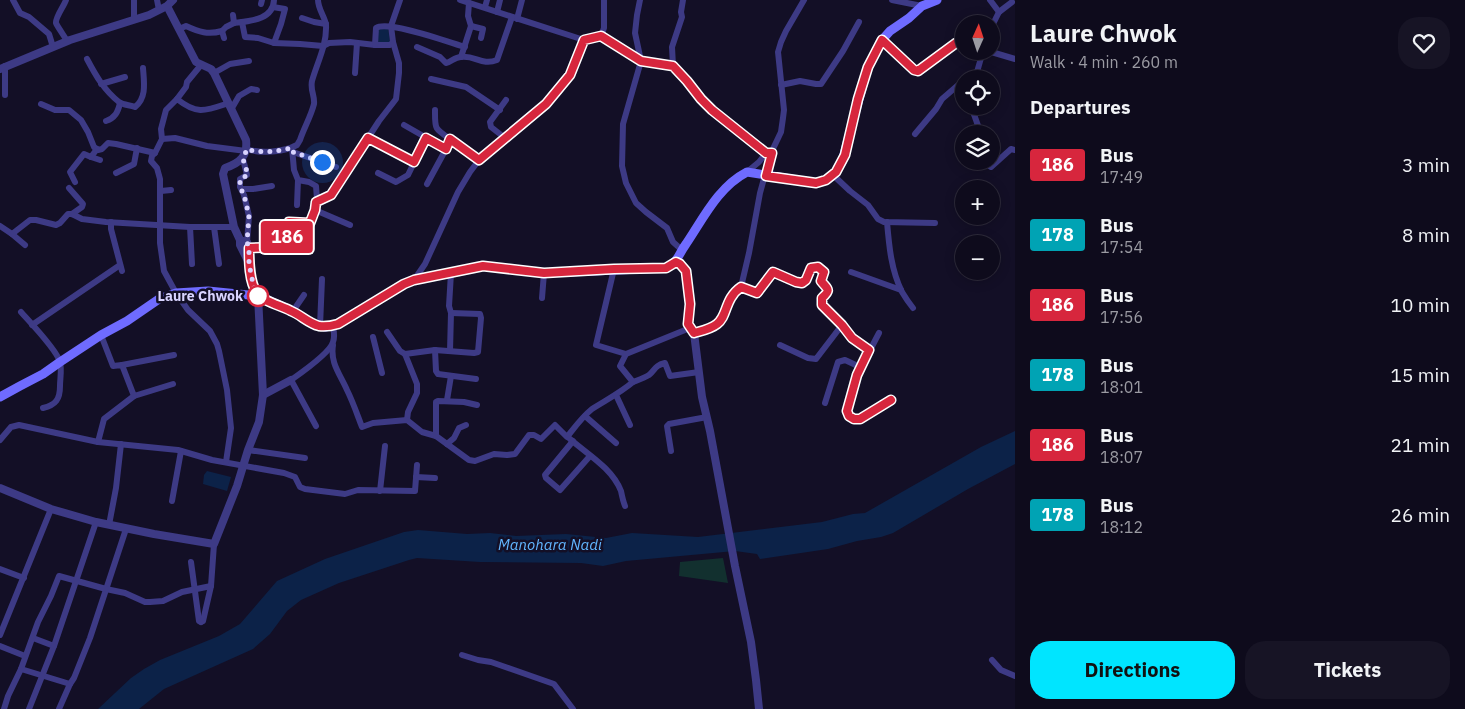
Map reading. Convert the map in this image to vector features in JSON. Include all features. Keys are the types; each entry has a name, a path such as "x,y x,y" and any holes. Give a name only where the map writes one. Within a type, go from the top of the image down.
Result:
{"main road":[{"path":"0,398 43,374 101,335 127,321 160,299 176,293 208,291 258,296 293,311 309,322 320,326 333,326 414,280 483,266 544,273 666,268 676,262 722,191 747,172 816,183 826,180 833,175 842,162 868,67 882,40 890,31 922,6 937,0"}],"street":[{"path":"13,0 20,12 49,34 53,47"},
{"path":"66,0 56,19 56,23 67,41"},
{"path":"134,0 134,19"},
{"path":"157,0 159,10"},
{"path":"179,29 186,26 202,33 223,34 226,27 234,23 257,19 268,14 274,2 281,0"},
{"path":"297,205 298,180 292,150 297,144 310,115 314,99 311,86 319,56 324,46 326,24 318,0"},
{"path":"316,202 331,195 379,121 396,99 399,63 391,26 400,0"},
{"path":"460,0 584,40 601,36 641,61 673,66 712,110 769,153"},
{"path":"485,7 487,0"},
{"path":"497,12 500,0"},
{"path":"417,46 440,57 446,63 454,58 461,57 490,63 497,60 522,0"},
{"path":"601,36 604,28 604,0"},
{"path":"640,0 636,33 641,61 623,124 622,166 626,183 636,203 667,228 673,242 682,250"},
{"path":"673,66 672,47 682,17 680,12 683,0"},
{"path":"747,172 769,153 781,132 783,118 778,52 781,42 804,0"},
{"path":"892,0 922,6"},
{"path":"990,0 999,12"},
{"path":"274,2 285,9 274,43"},
{"path":"998,15 1012,2"},
{"path":"5,95 3,68 67,41 149,15 170,3 192,58 201,65 211,69 214,73 246,140 246,150 243,159 235,165 225,168 223,174 234,227 246,243"},
{"path":"461,57 471,26 468,16 469,3"},
{"path":"233,15 234,23"},
{"path":"302,18 326,24"},
{"path":"242,22 245,37 258,38 274,43 324,46 329,43 350,42 390,45 393,42"},
{"path":"781,85 800,81 820,84 843,51 859,22"},
{"path":"375,45 376,28 391,26 464,47"},
{"path":"471,26 483,29 481,38"},
{"path":"414,280 426,264 464,181 479,160 546,104 570,75 584,40"},
{"path":"882,40 914,70 918,71 955,44"},
{"path":"355,73 358,42"},
{"path":"1000,55 1015,59"},
{"path":"87,59 98,81 120,103 135,107 143,97 144,68"},
{"path":"214,73 230,64 249,61"},
{"path":"201,65 187,82 177,99 166,110 161,129 162,138 151,161 157,168 160,179 160,243 164,271 188,310 210,331 218,344 232,428 226,462"},
{"path":"101,84 125,77"},
{"path":"431,78 466,87 500,110"},
{"path":"915,134 942,99 955,88"},
{"path":"177,99 192,110 201,111 230,106 242,93 251,89 257,90"},
{"path":"505,138 492,127 490,122 506,100"},
{"path":"106,120 112,118 120,103"},
{"path":"41,104 55,110 69,110 81,120 94,147 97,149"},
{"path":"435,110 435,127 479,160"},
{"path":"404,125 446,149"},
{"path":"162,138 175,138 207,146 253,151 292,150 300,156 336,167"},
{"path":"368,138 414,162"},
{"path":"378,173 396,182 408,175 426,138"},
{"path":"427,184 450,139"},
{"path":"91,157 97,149 102,149 108,143 155,153"},
{"path":"116,174 134,164 137,148"},
{"path":"1000,159 1011,149 1015,150"},
{"path":"614,269 596,346 626,354 692,331 717,325 731,296 741,287 760,193 766,176 769,153"},
{"path":"75,182 70,172 84,154 100,160"},
{"path":"191,562 200,622 203,621 211,586 214,544 260,422 262,395 258,296 254,288 246,243 249,216 240,187 240,179 248,175 243,159"},
{"path":"833,175 868,205 878,219 887,222 935,223"},
{"path":"249,264 240,245 246,243 282,247 289,222 310,223 317,199 316,186 309,182 298,180"},
{"path":"242,189 272,186"},
{"path":"12,234 30,220 56,225 64,220 68,214 72,214 82,207 83,204 69,188"},
{"path":"161,190 171,190"},
{"path":"315,210 350,225"},
{"path":"72,214 82,219 111,222 161,226 234,227"},
{"path":"32,325 121,268 111,222"},
{"path":"887,222 889,246 895,275 901,290 913,308"},
{"path":"0,226 12,234 24,246"},
{"path":"214,226 219,264"},
{"path":"190,227 192,264"},
{"path":"676,262 686,271 690,304 688,324 692,331 702,396 751,642 759,709"},
{"path":"741,287 757,293 773,272 802,283 806,280 811,268 818,267 824,272 821,281 828,290 822,298 822,305 852,338 869,350"},
{"path":"851,272 901,290"},
{"path":"450,351 451,313 449,306 451,273"},
{"path":"542,298 544,273"},
{"path":"320,326 322,279"},
{"path":"293,311 304,295"},
{"path":"21,312 48,344 60,362 60,391 56,402 44,408"},
{"path":"405,354 436,350 478,352 480,314 451,313"},
{"path":"780,345 808,358 816,359 842,325"},
{"path":"333,326 332,355 362,427 373,423 407,420 422,432 436,436 468,460 476,461 494,454 515,454 529,435 534,435 541,439 554,425 600,463 612,476 620,490 625,506"},
{"path":"387,332 400,351 405,354 417,384 417,393 408,412 407,420"},
{"path":"879,333 860,367 847,411 849,416 854,419 860,419 891,400"},
{"path":"101,335 113,366 174,355"},
{"path":"373,337 382,372"},
{"path":"262,395 291,380 313,364 333,344"},
{"path":"436,350 436,371 442,375 476,379"},
{"path":"626,354 620,366 633,382"},
{"path":"825,403 838,362 845,360 860,367"},
{"path":"590,456 560,490 546,478 545,475 591,410 633,382 651,374 655,367 665,363 670,376 699,372"},
{"path":"122,365 134,396"},
{"path":"447,400 451,376"},
{"path":"291,380 316,426"},
{"path":"98,442 104,418 134,396 173,384"},
{"path":"616,395 630,425"},
{"path":"436,436 435,404 438,400 477,405"},
{"path":"585,416 616,443"},
{"path":"671,451 667,426 707,417"},
{"path":"0,440 11,427 18,425 98,442 181,451 212,460 284,472 295,477 300,487 305,489 345,494 358,490 415,491 417,465"},
{"path":"448,444 454,438 459,428 466,425"},
{"path":"109,525 116,488 121,444"},
{"path":"380,491 386,446"},
{"path":"248,450 305,458"},
{"path":"172,501 181,451"},
{"path":"416,477 435,478"},
{"path":"0,488 51,509 96,522 214,544"},
{"path":"0,635 51,509"},
{"path":"29,709 54,646 96,522"},
{"path":"59,709 90,638 126,529"},
{"path":"0,569 24,578"},
{"path":"4,709 38,622 59,576 125,593 145,602 158,602 194,588 211,586"},
{"path":"33,638 54,646"},
{"path":"0,646 25,656"},
{"path":"462,655 491,662 554,684 572,709"},
{"path":"992,660 1001,670 1015,676"},
{"path":"20,669 70,684"}],"green space":[{"path":"723,558 728,583 679,576 680,562"}],"water":[{"path":"388,27 390,42 377,42 377,29"},
{"name":"Manohara Nadi","path":"1015,431 1015,464 893,533 881,537 828,549 760,559 757,554 735,551 626,561 603,566 581,563 480,562 417,558 339,583 301,600 287,611 270,634 253,649 164,689 139,709 98,709 131,678 144,669 160,660 219,636 240,624 277,581 325,559 404,532 418,530 516,536 566,534 606,538 632,533 698,537 822,522 865,513 981,447"},
{"path":"207,471 231,477 227,491 203,484 204,475"}],"bus line":[{"name":"186","path":"891,400 860,419 854,419 849,416 847,411 857,375 869,350 852,338 822,305 822,298 828,290 821,281 824,272 818,267 811,268 806,280 802,283 773,272 757,293 741,287 731,296 717,325 694,333 688,324 690,304 686,271 676,262 666,268 561,273 544,273 483,266 414,280 404,284 338,324 326,327 309,322 293,311 258,296 254,288 249,264 249,248 282,247 289,222 310,223 316,202 331,195 368,138 414,162 426,138 446,149 450,139 479,160 546,104 570,75 584,40 601,36 641,61 673,66 712,110 766,153 772,153 768,162 766,176 816,183 826,180 836,172 842,162 868,67 882,40 914,70 918,71 955,44"}],"place":[{"name":"Laure Chwok","path":"258,296"}],"route":[{"path":"258,296 254,288 249,264 247,242 249,216 240,187 240,179 248,175 243,159 247,149 253,151 272,151 292,148 293,152 300,156 322,162"}]}
